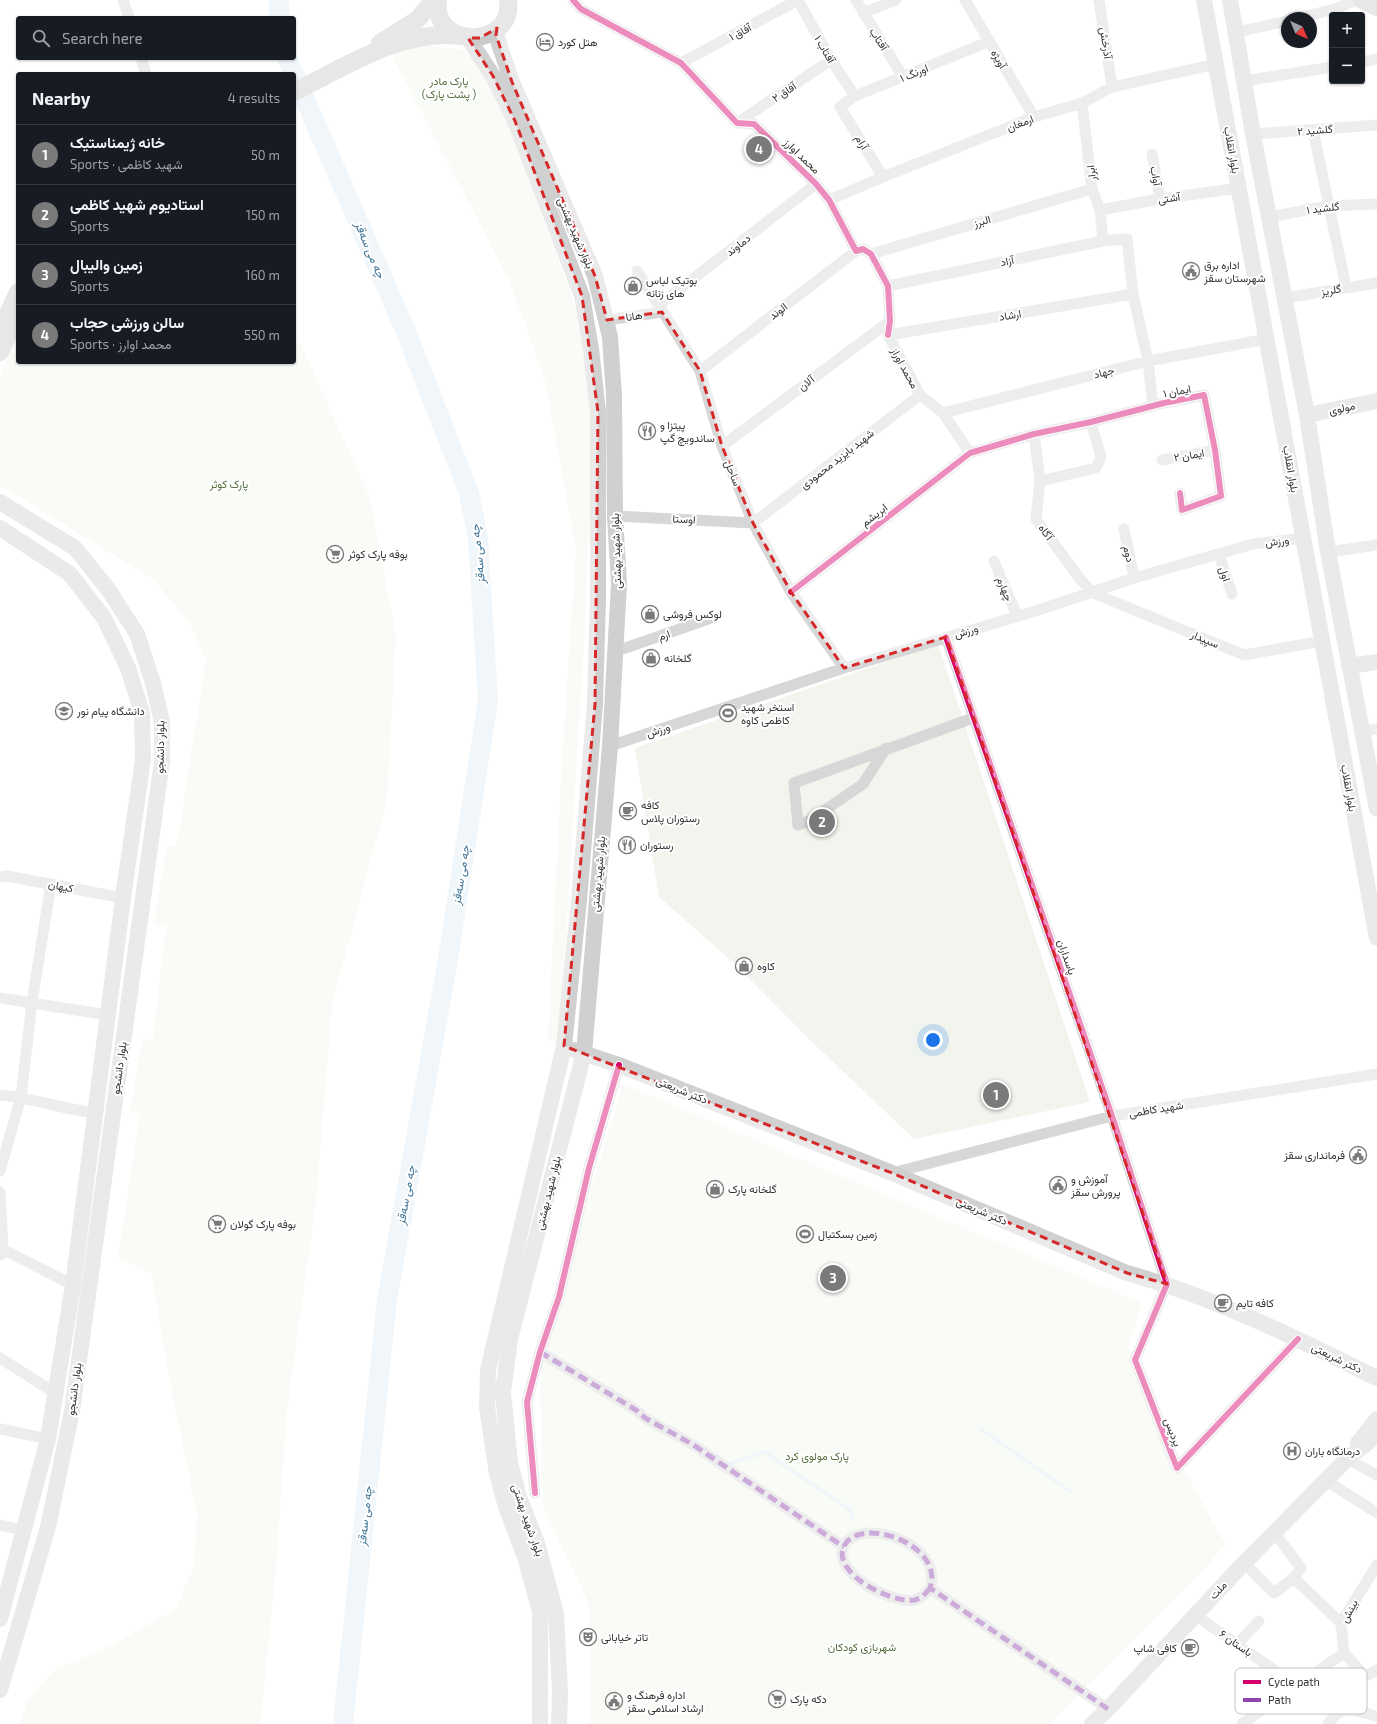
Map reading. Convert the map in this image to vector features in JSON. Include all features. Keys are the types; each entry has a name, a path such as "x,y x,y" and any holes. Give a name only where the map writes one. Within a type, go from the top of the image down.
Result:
{"main road":[{"path":"296,91 381,46 418,19 434,0"},
{"path":"438,0 439,14 444,24 452,32 464,37"},
{"name":"بلوار انقلاب","path":"1204,0 1322,641 1370,870 1377,938"},
{"name":"بلوار انقلاب","path":"1230,0 1237,32 1253,134 1307,415 1328,552 1349,666 1370,730 1377,809"},
{"path":"1362,0 1377,7"},
{"path":"296,83 381,46 432,35 480,38 497,28 507,12 509,1"},
{"name":"بلوار شهید بهشتی","path":"497,28 496,35 512,82 594,276 607,320 614,396 615,516 618,584 610,746 584,1053 510,1339 503,1392 510,1463 519,1497 537,1543 556,1613 560,1694 559,1724"},
{"name":"بلوار شهید بهشتی","path":"464,37 490,71 515,121 580,289 591,349 598,412 598,598 595,704 579,900 564,1046 488,1370 487,1407 497,1474 506,1507 525,1557 540,1612 540,1724"},
{"path":"1250,251 1268,247 1278,264"},
{"path":"0,331 16,296"},
{"path":"0,352 16,317"},
{"name":"مولوی","path":"1307,415 1377,401"},
{"name":"بلوار دانشجو","path":"0,502 75,548 108,589 137,634 153,684 162,722 162,761 72,1411 48,1527 0,1690"},
{"name":"بلوار دانشجو","path":"0,528 70,574 104,618 128,668 142,713 143,759 123,898 73,1285 53,1410 48,1439 1,1612"},
{"path":"70,574 86,561"},
{"path":"1349,666 1377,662"},
{"name":"دکتر شریعتی","path":"564,1046 619,1065 892,1173 1127,1273 1167,1284 1298,1339 1377,1378"},
{"path":"53,1410 72,1411"},
{"name":"ملت","path":"1346,1459 1369,1427 1377,1419"},
{"name":"ملت","path":"1092,1724 1108,1709 1244,1562 1346,1459 1377,1435"}],"street":[{"path":"124,0 128,16"},
{"path":"573,0 580,9 681,63 737,123"},
{"name":"آفاق ۱","path":"681,63 798,0"},
{"name":"آفتاب ۱","path":"798,0 832,60 855,96"},
{"name":"آفتاب","path":"856,0 863,14 903,77"},
{"path":"863,14 896,0"},
{"name":"آویژه","path":"965,0 988,42 1034,117"},
{"name":"آذرخش","path":"1099,0 1112,87"},
{"path":"1317,13 1335,9 1357,0"},
{"path":"1237,32 1281,22"},
{"name":"اورنگ ۱","path":"840,107 855,96 988,42"},
{"path":"1365,61 1377,59"},
{"path":"142,60 145,72"},
{"name":"آفاق ۲","path":"737,123 832,60"},
{"name":"ارمغان","path":"829,200 1034,117 1082,103 1112,87 1216,64"},
{"path":"1244,81 1329,67"},
{"name":"ابرار","path":"1082,103 1092,188 1100,210 1103,241"},
{"name":"آرام","path":"840,107 883,177"},
{"name":"محمد اوارز","path":"737,123 754,124 816,184 829,200 856,251"},
{"name":"گلشید ۲","path":"1253,134 1377,125"},
{"path":"1313,130 1346,287"},
{"name":"آواب","path":"1152,154 1160,199"},
{"name":"دماوند","path":"660,308 816,184"},
{"name":"البرز","path":"871,254 1092,188"},
{"name":"آشتی","path":"1100,210 1160,199 1239,188"},
{"name":"گلشید ۱","path":"1269,217 1328,206 1377,204"},
{"name":"آزاد","path":"888,286 1103,241 1127,239 1133,294"},
{"path":"856,251 863,249 871,254 888,286 890,321 888,335"},
{"name":"الوند","path":"700,370 856,251"},
{"name":"ساحل","path":"637,271 700,370 722,446 753,523 791,592 844,668"},
{"name":"گلریز","path":"1284,298 1377,283"},
{"path":"1133,294 1148,361 1153,406"},
{"name":"ارشاد","path":"888,335 1133,294"},
{"name":"هانا","path":"607,320 660,308"},
{"name":"آلان","path":"722,446 890,321"},
{"name":"محمد اوراز","path":"888,335 920,395 943,413"},
{"name":"جهاد","path":"943,413 1148,361 1267,340"},
{"name":"شهید بایزید محمودی","path":"753,523 920,395"},
{"name":"ایمان ۱","path":"970,453 1034,434 1204,395 1215,450"},
{"path":"943,413 970,453"},
{"path":"1040,481 1096,468 1101,458 1091,422"},
{"name":"آگاه","path":"1034,434 1040,481 1036,519 1080,579 1093,593"},
{"path":"1180,493 1182,510 1221,496 1215,450"},
{"name":"ایمان ۲","path":"1162,460 1215,450"},
{"name":"ابریشم","path":"791,592 970,453"},
{"name":"اوستا","path":"615,516 753,523"},
{"name":"دوم","path":"1124,529 1134,578"},
{"name":"ورزش","path":"610,746 844,668 1093,593 1134,578 1253,544 1303,538"},
{"path":"1328,552 1377,544"},
{"name":"اول","path":"1219,554 1232,594"},
{"name":"چهارم","path":"994,561 1017,616"},
{"name":"سپیدار","path":"1093,593 1244,655 1322,641"},
{"name":"ارم","path":"614,652 714,618"},
{"name":"پاسداران","path":"946,637 1112,1116 1167,1284"},
{"path":"886,748 863,784 809,821 798,824 794,783 886,748 973,718"},
{"name":"کیهان","path":"0,877 7,876 123,898"},
{"path":"0,1171 21,1097 32,1002 51,884"},
{"path":"0,998 108,1015"},
{"path":"535,1493 526,1402 540,1352 559,1297 589,1168 619,1065"},
{"name":"شهید کاظمی","path":"892,1173 1112,1116 1377,1074"},
{"path":"0,1095 21,1097 73,1110 96,1113"},
{"path":"0,1192 1,1251 73,1285"},
{"name":"پردیس","path":"1167,1284 1135,1360 1177,1468 1298,1339"},
{"path":"540,1352 636,1410 645,1418 692,1444 844,1546"},
{"path":"0,1358 55,1393"},
{"path":"0,1429 48,1439"},
{"path":"1346,1459 1377,1475"},
{"path":"1325,1480 1377,1513"},
{"path":"0,1525 23,1530"},
{"path":"1244,1562 1274,1593 1294,1578 1300,1568 1274,1532"},
{"path":"864,1533 888,1535 905,1542 918,1551 929,1565 933,1579 930,1588 924,1595 916,1600 900,1600 877,1592 860,1581 846,1566 843,1551 844,1546 849,1540 864,1533"},
{"name":"بینش","path":"1344,1653 1341,1623 1377,1565"},
{"path":"1294,1578 1341,1623"},
{"path":"930,1588 1108,1709"},
{"name":"باستان ۶","path":"1195,1615 1272,1668"},
{"path":"1237,1644 1259,1621"},
{"path":"1322,1668 1344,1653 1357,1668"},
{"path":"1367,1675 1377,1670"},
{"path":"1242,1724 1257,1714"},
{"path":"1328,1724 1336,1714"},
{"path":"1367,1714 1377,1717"}],"highlighted area":[{"path":"497,28 496,35 512,82 595,276 607,320 662,312 700,371 722,446 753,523 791,592 844,668 946,637 1167,1284 1127,1273 892,1173 564,1046 595,704 598,412 582,296 515,121 493,76 468,38 480,38"}],"green space":[{"name":"پارک مادر (پشت پارک )","path":"424,44 463,50 477,62 512,132 571,294 586,359 592,451 585,627 559,1045 548,1039 562,761 576,549 545,380 510,282 392,55"},
{"name":"پارک کوثر","path":"296,334 370,498 396,636 387,799 332,1004 316,1202 287,1409 275,1580 260,1724 20,1724 28,1700 54,1670 105,1649 176,1609 194,1566 197,1515 173,1397 151,1273 118,1258 140,1114 130,1112 142,1039 153,1040 166,926 154,924 167,846 177,845 206,660 191,625 153,579 0,485 0,376 16,340 16,364 296,364"},
{"path":"938,644 1090,1102 914,1139 809,1039 736,965 659,897 635,748"},
{"name":"پارک مولوی کرد","path":"623,1084 1142,1303 1128,1347 1161,1427 1225,1544 1204,1570 1048,1724 590,1724 589,1604 542,1504 540,1352 559,1297"}],"waterway":[{"name":"چە می سەقز","path":"279,0 279,16"},
{"name":"چە می سەقز","path":"288,60 293,72"},
{"name":"چە می سەقز","path":"296,79 407,334 469,493 478,539 488,700 448,959 387,1300 343,1724"},
{"path":"981,1429 1071,1492"},
{"path":"726,1465 765,1452 847,1508 853,1515 853,1518"}],"marked path":[{"path":"540,1352 636,1410 645,1418 692,1444 844,1547"},
{"path":"930,1588 922,1597 915,1600 905,1600 879,1592 866,1585 847,1567 842,1557 844,1546 853,1537 866,1533 882,1534 899,1539 914,1547 925,1559 931,1572 930,1588 1108,1709"}],"cycle path":[{"path":"573,0 581,9 681,63 737,123 754,124 816,184 829,200 856,251 863,249 871,254 888,286 890,321 888,335"},
{"path":"791,592 970,453 1034,434 1204,395 1215,450 1221,496 1182,510 1180,493"},
{"path":"946,637 1112,1116 1167,1284 1135,1360 1177,1468 1298,1339"},
{"path":"535,1493 527,1402 540,1352 559,1297 589,1168 619,1065"}],"place":[{"name":"هتل کورد","path":"545,42"},
{"name":"سالن ورزشی حجاب","path":"759,149"},
{"name":"اداره برق شهرستان سقز","path":"1191,271"},
{"name":"بوتیک لباس های زنانه","path":"633,286"},
{"name":"پیتزا و ساندویچ گپ","path":"647,431"},
{"name":"بوفه پارک کوثر","path":"335,554"},
{"name":"لوکس فروشی","path":"650,614"},
{"name":"گلخانه","path":"651,658"},
{"name":"دانشگاه پیام نور","path":"64,711"},
{"name":"استخر شهید کاظمی کاوه","path":"728,713"},
{"name":"کافه رستوران پلاس","path":"628,811"},
{"name":"استادیوم شهید کاظمی","path":"822,822"},
{"name":"رستوران","path":"627,845"},
{"name":"کاوه","path":"744,966"},
{"name":"خانه ژیمناستیک","path":"996,1095"},
{"name":"فرمانداری سقز","path":"1358,1155"},
{"name":"آموزش و پرورش سقز","path":"1058,1185"},
{"name":"گلخانه پارک","path":"715,1189"},
{"name":"بوفه پارک گولان","path":"217,1224"},
{"name":"زمین بسکتبال","path":"805,1234"},
{"name":"زمین والیبال","path":"833,1278"},
{"name":"کافه تایم","path":"1223,1303"},
{"name":"درمانگاه باران","path":"1292,1451"},
{"name":"تاتر خیابانی","path":"588,1637"},
{"name":"کافی شاپ","path":"1190,1648"},
{"name":"دکه پارک","path":"777,1699"},
{"name":"اداره فرهنگ و ارشاد اسلامی سقز","path":"614,1701"}],"park label":[{"name":"شهربازی کودکان","path":"862,1647"}]}
